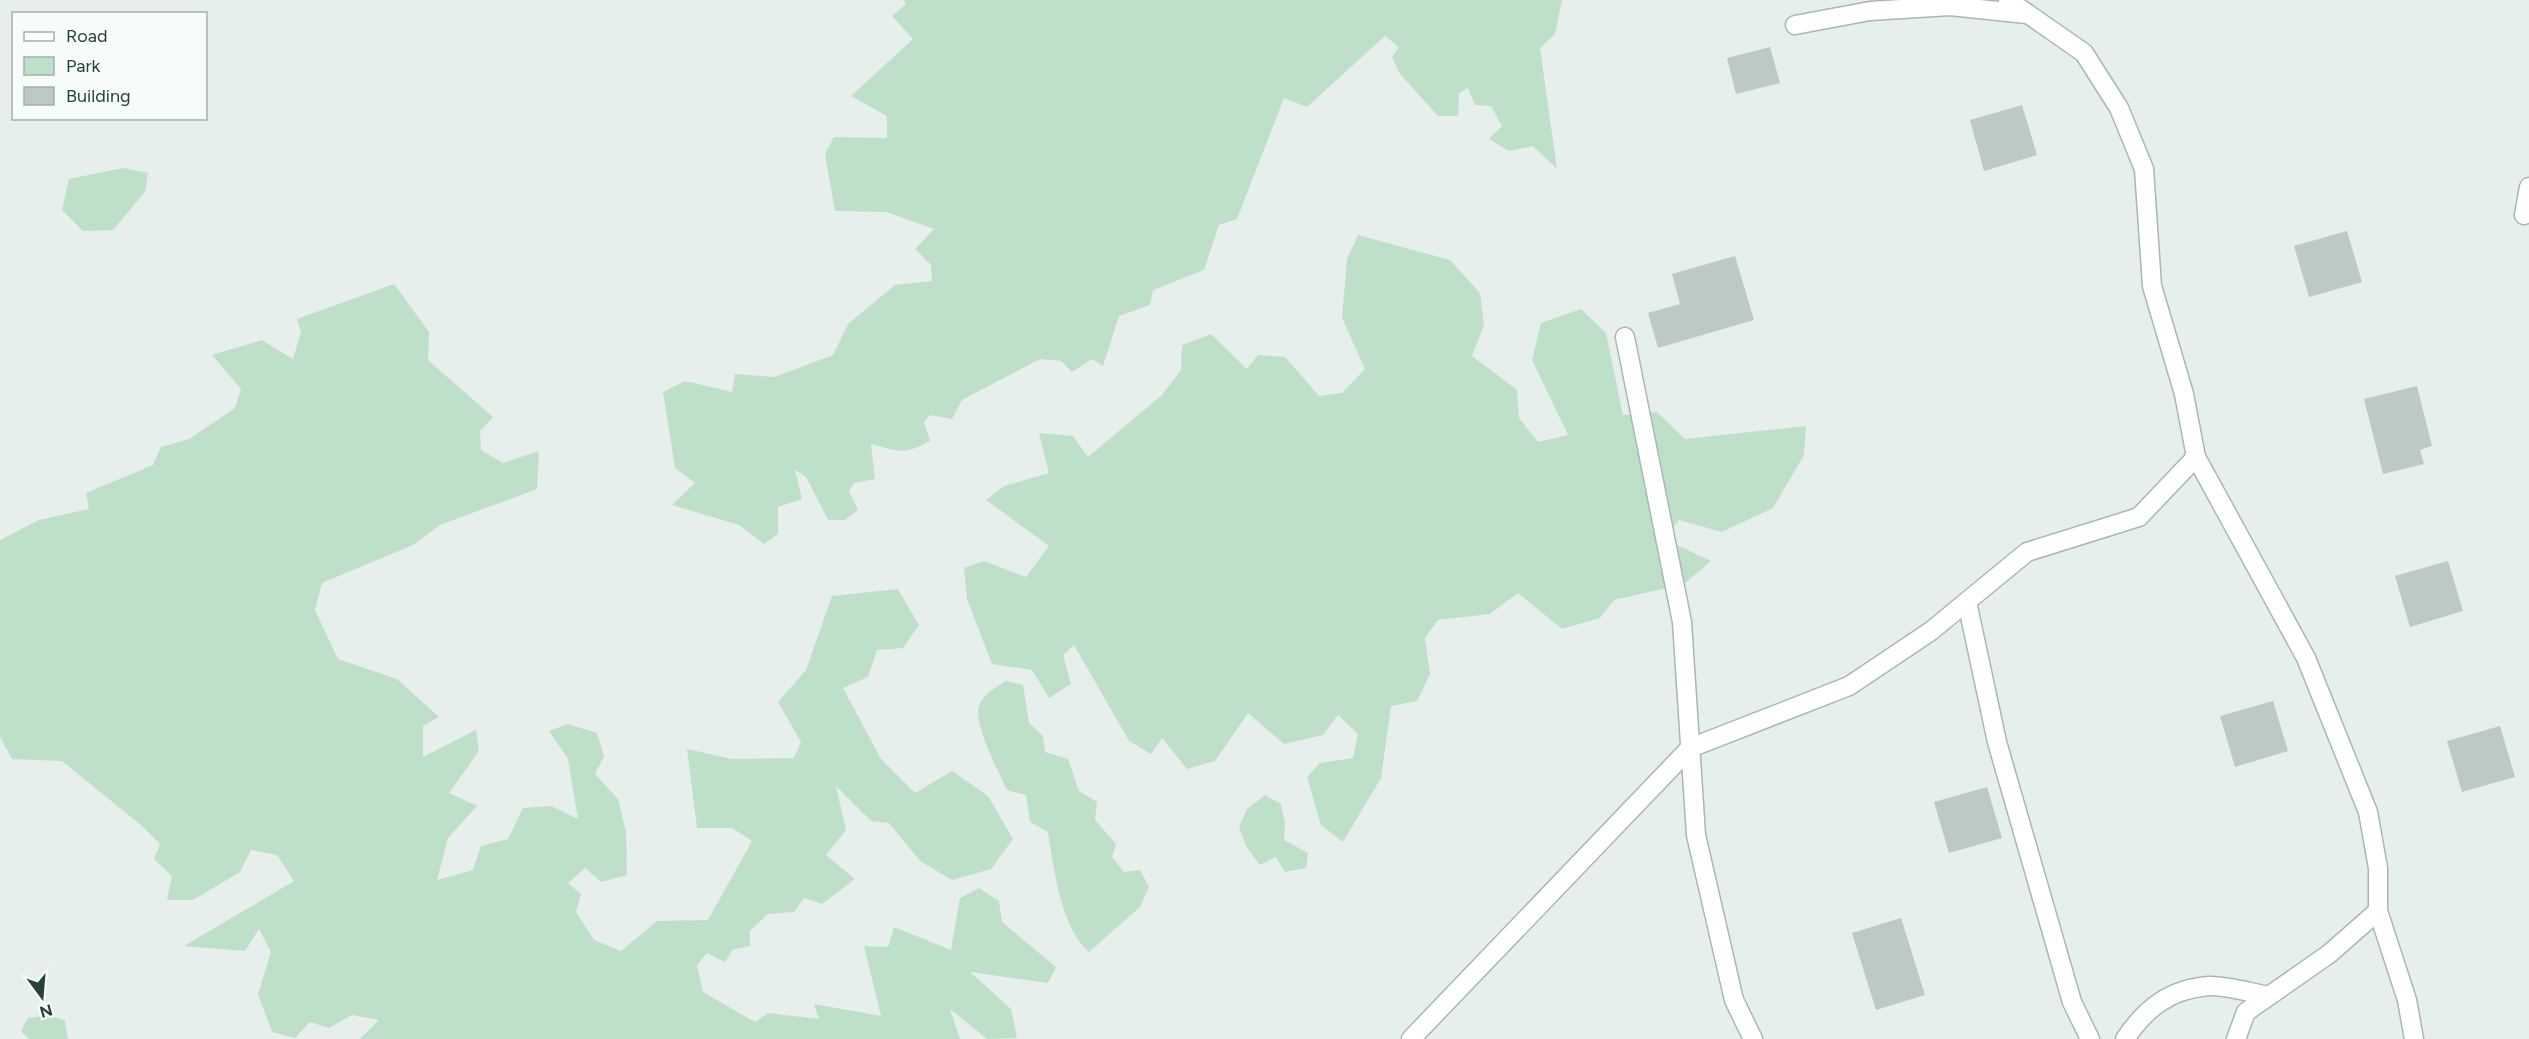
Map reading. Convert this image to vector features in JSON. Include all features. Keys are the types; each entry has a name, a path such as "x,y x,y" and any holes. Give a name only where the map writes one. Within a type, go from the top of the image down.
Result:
{"street":[{"path":"2008,0 2084,53 2119,108 2144,169 2152,286 2184,394 2196,457 2306,658 2368,812 2378,867 2378,911 2407,1000 2414,1039"},
{"path":"1795,25 1870,11 1950,6 2028,14"},
{"path":"2524,215 2529,187"},
{"path":"1625,337 1682,622 1696,835 1734,1000 1754,1039"},
{"path":"1411,1039 1690,748 1849,686 1931,631 2027,552 2139,517 2196,457"},
{"path":"1967,602 1997,742 2072,1002 2090,1039"},
{"path":"2236,1039 2246,1012 2329,954 2378,911"},
{"path":"2125,1039 2140,1017 2172,994 2210,986 2269,996"}],"green space":[{"path":"904,0 1562,0 1555,34 1540,48 1557,169 1533,146 1509,151 1489,139 1502,126 1491,106 1475,105 1468,88 1459,93 1458,116 1438,116 1400,74 1392,57 1399,47 1385,36 1307,107 1284,98 1237,219 1219,225 1204,270 1153,290 1150,305 1119,316 1103,366 1092,359 1072,372 1061,361 1040,359 962,400 952,419 930,415 924,422 930,441 921,446 901,451 871,444 875,479 854,483 849,491 858,510 845,520 828,520 806,477 795,470 802,499 778,507 778,534 764,544 739,525 672,505 695,483 675,468 663,392 685,381 732,392 735,374 774,377 833,355 848,324 895,285 932,281 931,265 915,249 934,229 886,212 835,211 825,154 834,137 887,138 887,116 851,96 913,39 892,16 906,4"},
{"path":"123,168 148,173 145,192 113,230 83,231 62,210 69,179"},
{"path":"1358,235 1450,260 1480,293 1484,325 1472,356 1517,390 1519,418 1538,442 1568,435 1532,360 1541,323 1581,309 1606,333 1623,415 1657,412 1685,439 1806,426 1804,455 1773,508 1722,532 1679,520 1664,539 1711,561 1684,584 1614,600 1600,618 1562,629 1518,593 1490,614 1438,620 1425,638 1430,674 1417,701 1391,706 1381,778 1343,842 1321,825 1307,777 1320,763 1353,758 1358,734 1338,715 1323,735 1284,744 1248,713 1215,761 1187,769 1162,738 1151,754 1129,741 1074,645 1063,655 1071,684 1049,698 1032,670 992,664 967,599 964,568 984,561 1026,577 1049,546 986,500 1004,486 1049,473 1039,433 1073,436 1088,457 1162,395 1181,370 1182,345 1211,334 1247,369 1258,355 1285,357 1319,396 1342,393 1365,369 1342,318 1347,259"},
{"path":"394,284 429,332 428,360 493,417 480,431 481,450 503,463 539,451 537,489 440,525 413,545 322,583 315,610 338,659 397,679 439,717 423,726 423,757 476,730 479,751 449,793 477,806 448,838 437,880 473,870 481,846 508,839 523,808 551,806 578,819 568,759 549,731 568,724 597,733 604,756 595,774 618,799 626,832 627,875 601,882 585,868 568,883 581,894 576,912 594,940 621,951 657,921 708,920 752,841 732,828 697,828 687,749 732,759 794,758 801,742 778,702 806,670 832,596 898,589 919,625 903,648 877,650 868,677 843,688 881,759 915,793 952,771 988,796 1013,839 991,869 952,880 920,861 889,823 871,821 836,786 846,830 826,855 855,879 822,904 804,898 794,912 768,914 750,931 750,946 732,950 725,962 707,953 697,965 703,992 755,1022 768,1013 819,1019 814,1004 881,1016 864,946 888,947 894,927 951,950 960,898 979,888 999,901 1002,922 1056,967 1048,983 970,972 1011,1009 1017,1038 987,1039 950,1009 960,1039 360,1039 379,1020 352,1015 329,1028 310,1022 295,1038 272,1032 258,994 271,952 259,929 245,951 184,946 294,881 277,855 251,850 240,872 193,900 167,900 172,876 154,859 160,844 142,826 62,761 12,759 0,737 0,540 39,520 89,509 86,493 153,465 161,447 189,439 235,408 241,389 212,355 262,340 293,359 301,332 297,319"},
{"path":"1006,681 1023,685 1029,723 1043,736 1045,752 1068,759 1079,791 1097,802 1095,820 1116,844 1112,857 1124,872 1140,870 1149,887 1140,907 1089,952 1079,941 1065,912 1056,879 1048,832 1030,822 1026,795 1007,790 983,736 978,714 981,701"},
{"path":"1265,795 1281,804 1285,823 1284,840 1308,853 1306,868 1285,872 1276,857 1260,865 1246,846 1239,827 1247,809"},
{"path":"49,1015 65,1021 68,1039 29,1039 21,1031 28,1018"}],"building":[{"path":"1770,47 1780,83 1736,94 1727,58"},
{"path":"2022,105 2037,155 1984,171 1970,120"},
{"path":"2347,231 2362,282 2309,297 2294,246"},
{"path":"1735,256 1754,320 1658,348 1648,313 1680,304 1672,274"},
{"path":"2417,386 2432,446 2420,450 2424,464 2383,474 2364,399"},
{"path":"2448,561 2463,611 2410,627 2395,576"},
{"path":"2273,701 2288,751 2235,767 2220,716"},
{"path":"2500,726 2515,777 2462,792 2447,741"},
{"path":"1987,787 2002,838 1949,853 1934,802"},
{"path":"1901,918 1925,995 1876,1010 1852,933"}]}
